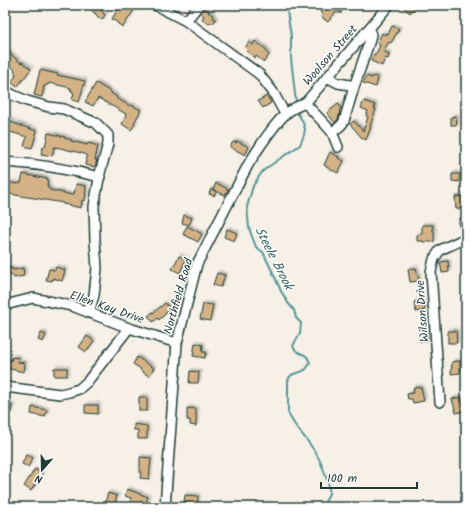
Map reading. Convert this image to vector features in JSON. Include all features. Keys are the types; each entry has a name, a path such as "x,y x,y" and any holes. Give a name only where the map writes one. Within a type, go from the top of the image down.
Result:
{"street":[{"path":"155,5 186,21 259,74 288,112"},
{"path":"186,21 199,5"},
{"name":"Woolson Street","path":"288,112 302,105 389,5"},
{"path":"332,132 342,125 370,40 371,34 368,30"},
{"path":"326,77 338,83 354,87"},
{"path":"5,90 27,102 64,110 96,123 108,135 108,144 94,206 97,268 94,295 89,313"},
{"path":"302,105 322,120 332,132 338,147"},
{"name":"Northfield Road","path":"166,507 177,343 197,264 248,164 272,130 288,112"},
{"path":"5,162 73,170 100,177"},
{"name":"Wilson Drive","path":"440,402 431,272 434,259 440,250 466,238"},
{"name":"Ellen Kay Drive","path":"5,306 33,298 72,306 129,328 177,343"},
{"path":"5,387 60,394 79,389 87,382 129,328"}],"building":[{"path":"97,5 105,15 102,20 91,9"},
{"path":"120,5 125,5 134,10 123,27 112,19"},
{"path":"329,5 342,13 335,13 328,22 321,17 322,14 320,12 324,7 326,9"},
{"path":"401,5 417,5 410,13"},
{"path":"204,8 214,16 213,18 216,20 212,24 210,22 209,24 202,19 204,16 200,13"},
{"path":"392,26 399,29 391,43 389,42 383,51 389,54 388,59 385,58 382,66 371,61 380,45 377,43 382,33 385,35 386,33 388,34"},
{"path":"255,41 267,50 266,52 269,55 264,62 256,56 255,58 246,51 247,50 245,48 249,42 253,45"},
{"path":"5,50 31,69 17,87 11,82 16,76 16,73 14,72 15,70 5,62"},
{"path":"40,70 85,81 79,102 72,100 74,93 70,90 71,88 49,83 48,85 47,84 44,86 42,97 34,95"},
{"path":"366,76 378,78 376,87 363,83"},
{"path":"96,83 111,92 117,97 116,98 141,110 131,130 122,124 126,114 98,98 93,106 85,102"},
{"path":"267,96 271,103 263,108 258,101"},
{"path":"364,101 375,105 374,109 376,109 366,140 362,138 350,124 354,121 363,131 368,117 366,116 368,111 361,108"},
{"path":"338,104 341,108 338,119 335,123 327,113"},
{"path":"456,116 457,125 451,125 451,117"},
{"path":"5,118 11,120 10,122 37,131 32,148 24,146 27,137 7,131 5,135"},
{"path":"48,133 65,137 72,140 71,141 98,146 95,167 85,165 87,156 85,154 56,147 54,147 52,156 41,154 43,147 45,147"},
{"path":"237,141 249,147 245,155 230,147 233,142 236,143"},
{"path":"330,152 344,161 338,173 324,165"},
{"path":"23,174 48,179 47,186 50,190 72,195 72,193 74,194 76,184 86,186 85,201 82,200 81,208 63,203 10,194 10,192 5,191 5,182 21,183"},
{"path":"452,174 460,174 459,182 452,181"},
{"path":"216,183 228,189 225,195 217,192 214,196 209,194 211,189 213,190"},
{"path":"466,196 466,208 456,209 455,197"},
{"path":"184,215 192,218 189,225 182,223"},
{"path":"466,218 466,226 459,227 459,219"},
{"path":"422,225 433,225 434,242 417,241 417,235 422,234"},
{"path":"187,226 202,234 198,242 183,234"},
{"path":"227,229 237,233 234,241 224,237"},
{"path":"179,256 186,259 180,273 172,269"},
{"path":"448,261 449,272 442,273 440,262"},
{"path":"56,267 65,270 62,281 53,278 52,281 46,280 49,269 55,270"},
{"path":"12,268 13,270 23,268 24,276 14,278 13,275 5,276 5,269"},
{"path":"416,268 419,281 410,282 408,269"},
{"path":"217,273 225,275 221,287 213,285"},
{"path":"422,300 425,310 416,312 414,302"},
{"path":"165,303 170,309 159,320 158,318 153,322 148,316"},
{"path":"203,304 213,305 210,321 200,319"},
{"path":"419,329 427,329 427,341 419,341"},
{"path":"448,331 456,331 457,343 448,343"},
{"path":"41,333 46,335 43,342 38,340"},
{"path":"87,336 94,341 86,352 79,347"},
{"path":"195,343 203,345 202,352 206,352 205,358 193,356"},
{"path":"12,357 19,358 18,362 25,363 24,372 5,368 6,360 11,361"},
{"path":"137,357 154,368 149,376 133,364"},
{"path":"460,361 460,373 451,374 452,362"},
{"path":"54,368 67,368 67,376 54,376"},
{"path":"190,371 199,372 198,383 189,383"},
{"path":"421,387 424,401 413,403 412,399 408,399 407,394 414,393 413,388"},
{"path":"139,397 147,397 147,411 139,411"},
{"path":"461,397 464,411 456,413 452,399"},
{"path":"5,405 12,405 11,413 5,412"},
{"path":"85,405 98,405 98,414 85,413"},
{"path":"32,407 47,410 45,417 31,414"},
{"path":"187,408 196,409 196,426 190,425 190,420 187,420"},
{"path":"134,424 147,426 147,439 138,439 138,430 134,430"},
{"path":"26,455 33,458 28,467 22,464"},
{"path":"140,457 151,458 149,479 140,478"},
{"path":"35,469 42,473 31,491 24,486"},
{"path":"127,489 148,497 145,505 142,504 140,507 130,503 131,498 125,496"},
{"path":"108,493 117,496 114,505 105,502"},
{"path":"185,495 198,496 197,507 186,507 187,502 184,502"}],"waterway":[{"name":"Steele Brook","path":"286,5 291,36 291,58 296,103"},
{"name":"Steele Brook","path":"297,109 305,129 300,145 262,172 253,186 247,207 249,227 256,247 263,252 281,291 294,310 296,318 301,323 300,333 293,346 297,352 307,357 310,363 304,371 293,374 289,378 288,412 295,426 316,453 329,485 328,496 323,507"}]}
